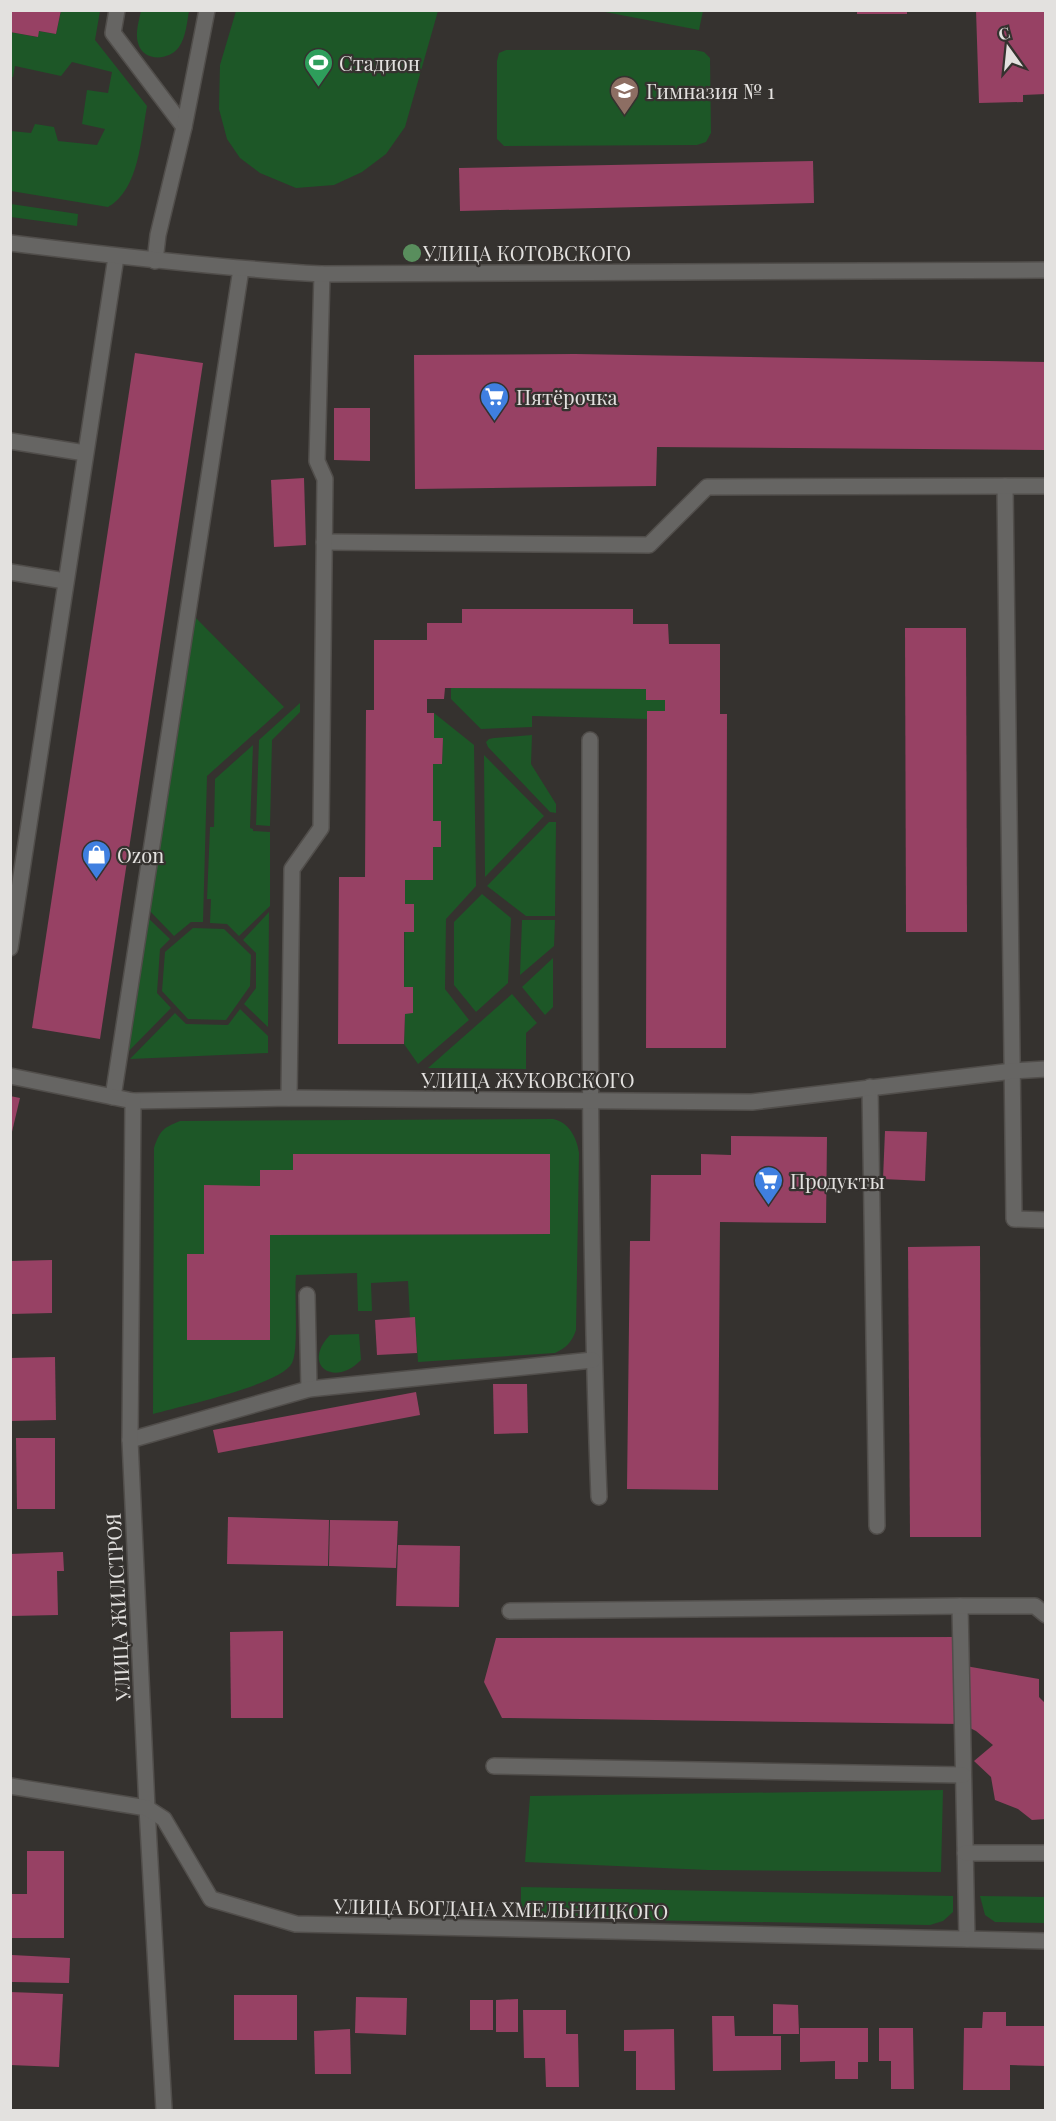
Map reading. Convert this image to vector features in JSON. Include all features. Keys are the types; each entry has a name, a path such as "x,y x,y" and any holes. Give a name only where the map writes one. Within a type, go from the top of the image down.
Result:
{"street":[{"path":"117,10 113,33 184,126"},
{"path":"155,261 158,235 184,126 207,10"},
{"name":"УЛИЦА КОТОВСКОГО","path":"10,243 155,261 322,274 1046,270"},
{"path":"10,948 116,257"},
{"path":"113,1097 242,269"},
{"path":"288,1098 292,869 321,828 325,479 317,461 322,274"},
{"path":"10,441 85,453"},
{"path":"1005,486 1014,1219 1046,1220"},
{"path":"324,542 649,546 707,487 1046,486"},
{"path":"10,572 65,581"},
{"path":"590,740 590,1101 594,1360 599,1497"},
{"name":"УЛИЦА ЖУКОВСКОГО","path":"10,1076 133,1101 288,1098 753,1102 1046,1069"},
{"path":"870,1088 877,1527"},
{"name":"УЛИЦА ЖИЛСТРОЯ","path":"133,1101 130,1440 164,2110"},
{"path":"307,1295 309,1389"},
{"path":"130,1440 309,1389 594,1360"},
{"path":"960,1606 967,1939"},
{"path":"510,1611 1035,1606 1046,1615"},
{"path":"494,1766 963,1775"},
{"path":"10,1786 147,1808"},
{"name":"УЛИЦА БОГДАНА ХМЕЛЬНИЦКОГО","path":"147,1808 164,1819 211,1899 296,1924 1046,1941"},
{"path":"965,1852 1046,1853"}],"green space":[{"path":"703,10 699,30 600,11"},
{"path":"61,11 100,11 95,40 147,106 137,162 132,176 126,189 108,207 11,191 11,131 31,133 35,124 54,127 58,141 97,145 105,129 82,124 87,90 108,93 112,72 72,62 61,76 15,66 13,77 11,77 10,32 37,37 39,31 56,34"},
{"path":"141,11 189,11 183,39 175,52 163,57 145,54 138,43 137,35"},
{"name":"Стадион","path":"236,11 438,11 405,127 386,154 362,172 334,185 296,188 260,173 240,158 227,139 219,109 220,65"},
{"path":"506,50 695,50 704,52 710,58 711,133 706,142 697,145 504,146 497,139 497,61 499,53"},
{"path":"11,204 78,214 77,226 11,217"},
{"path":"191,613 284,707 207,776 203,922 191,922 174,936 145,906"},
{"path":"451,688 646,689 646,700 665,700 665,711 648,719 532,716 532,727 481,729 451,699"},
{"path":"300,703 300,712 272,740 270,826 256,825 259,740"},
{"path":"434,713 474,745 476,886 446,919 445,989 469,1020 418,1064 404,1044 405,1014 413,987 404,987 405,880 433,847 441,846 441,822 433,821 433,764 442,763 443,738 434,738"},
{"path":"532,735 531,764 556,804 556,813 550,812 488,747 486,742 494,738"},
{"path":"253,745 250,828 253,831 270,832 270,906 239,936 227,924 210,923 211,899 207,899 210,827 214,827 215,779"},
{"path":"484,755 544,816 485,877"},
{"path":"549,822 556,822 555,916 526,916 487,886"},
{"path":"482,894 511,918 508,983 476,1012 454,985 454,922"},
{"path":"269,912 268,1027 244,1004 256,988 256,953 243,940"},
{"path":"145,915 170,939 160,949 157,993 171,1008 122,1058"},
{"path":"522,920 555,920 554,946 520,975"},
{"path":"193,928 224,929 251,955 250,986 226,1020 188,1019 162,991 165,952"},
{"path":"553,958 553,1007 545,1015 522,987"},
{"path":"512,994 537,1023 526,1033 526,1069 428,1068"},
{"path":"240,1009 268,1036 268,1053 130,1059 175,1013 186,1024 228,1025"},
{"path":"553,1119 564,1123 576,1142 579,1153 576,1330 573,1338 555,1353 418,1362 415,1318 410,1319 408,1281 371,1283 372,1311 358,1311 357,1273 296,1275 294,1356 292,1363 284,1371 250,1387 153,1414 154,1148 163,1130 180,1121","holes":["293,1154 550,1154 550,1234 270,1235 270,1340 187,1340 187,1255 204,1254 204,1186 260,1186 260,1170 293,1170"]},
{"path":"359,1334 361,1360 341,1372 324,1369 319,1356 322,1346 330,1335"},
{"path":"943,1790 941,1872 708,1870 525,1862 530,1796"},
{"path":"521,1887 953,1896 953,1912 943,1921 930,1925 521,1918"},
{"path":"980,1896 1045,1897 1045,1923 995,1922 985,1915"}],"building":[{"path":"10,10 61,10 56,34 39,31 38,37 10,32"},
{"path":"857,10 907,10 907,14 857,14"},
{"path":"976,10 1046,10 1046,94 1023,95 1023,102 979,103"},
{"path":"813,161 814,203 460,211 459,168"},
{"path":"135,353 203,363 100,1039 32,1028"},
{"path":"575,354 1046,362 1046,450 657,447 656,486 415,489 414,355"},
{"path":"334,408 370,408 370,461 334,460"},
{"path":"304,478 306,545 274,547 271,480"},
{"path":"462,609 633,609 633,624 668,624 669,644 720,644 720,714 727,714 726,1048 646,1048 647,711 665,711 665,700 646,700 646,689 445,688 444,699 427,699 427,713 434,713 434,738 443,738 442,764 433,764 433,821 441,821 441,847 433,847 433,880 405,880 405,904 414,904 414,932 404,932 404,987 413,987 413,1013 405,1014 404,1044 338,1044 339,877 365,877 366,710 374,710 374,640 427,640 427,623 462,623"},
{"path":"905,628 966,628 967,932 906,932"},
{"path":"10,1096 20,1098 11,1136 10,1136"},
{"path":"885,1131 927,1132 925,1181 883,1179"},
{"path":"731,1136 827,1137 826,1223 720,1222 718,1490 627,1489 630,1241 650,1241 651,1175 701,1175 701,1154 731,1155"},
{"path":"293,1154 550,1154 550,1234 270,1235 270,1340 187,1340 187,1254 204,1254 204,1185 260,1186 260,1170 293,1170"},
{"path":"980,1246 981,1537 910,1537 908,1247"},
{"path":"52,1260 52,1313 10,1314 10,1261"},
{"path":"415,1317 417,1353 377,1355 375,1320"},
{"path":"55,1357 56,1420 10,1421 10,1358"},
{"path":"493,1384 527,1384 528,1433 494,1434"},
{"path":"416,1392 420,1415 218,1453 213,1430"},
{"path":"16,1438 55,1438 55,1509 17,1509"},
{"path":"228,1517 329,1520 328,1566 227,1564"},
{"path":"330,1520 398,1521 396,1568 329,1566"},
{"path":"398,1545 460,1546 459,1607 396,1606"},
{"path":"63,1552 64,1571 57,1571 58,1615 10,1616 10,1554"},
{"path":"283,1631 283,1718 231,1718 230,1632"},
{"path":"961,1637 960,1665 1039,1679 1039,1697 1046,1704 1046,1819 1032,1820 1018,1809 995,1800 991,1777 974,1761 993,1745 976,1731 962,1724 502,1718 484,1682 496,1638"},
{"path":"27,1851 64,1851 64,1938 10,1938 10,1894 27,1894"},
{"path":"12,1955 70,1958 69,1983 12,1982"},
{"path":"10,1992 63,1994 59,2067 10,2065"},
{"path":"234,1995 297,1995 297,2040 234,2040"},
{"path":"356,1997 407,1998 406,2035 355,2033"},
{"path":"518,1999 518,2032 496,2032 496,2000"},
{"path":"470,2000 493,2000 493,2030 470,2030"},
{"path":"773,2004 798,2005 799,2034 773,2034"},
{"path":"523,2010 566,2010 566,2034 578,2034 579,2087 546,2087 545,2058 524,2058"},
{"path":"983,2012 1006,2012 1006,2026 1046,2026 1046,2066 1010,2065 1010,2090 963,2090 964,2028 982,2028"},
{"path":"712,2016 734,2016 735,2036 781,2036 781,2070 713,2071"},
{"path":"800,2028 868,2028 868,2062 858,2062 858,2079 835,2079 835,2061 800,2062"},
{"path":"879,2028 913,2028 914,2089 891,2089 891,2061 879,2061"},
{"path":"350,2029 351,2074 315,2074 314,2031"},
{"path":"674,2029 675,2090 636,2090 636,2051 624,2051 624,2030"}],"place":[{"name":"Стадион","path":"318,88"},
{"name":"Гимназия № 1","path":"625,116"},
{"name":"Пятёрочка","path":"495,422"},
{"name":"Ozon","path":"96,880"},
{"name":"Продукты","path":"769,1206"}]}
